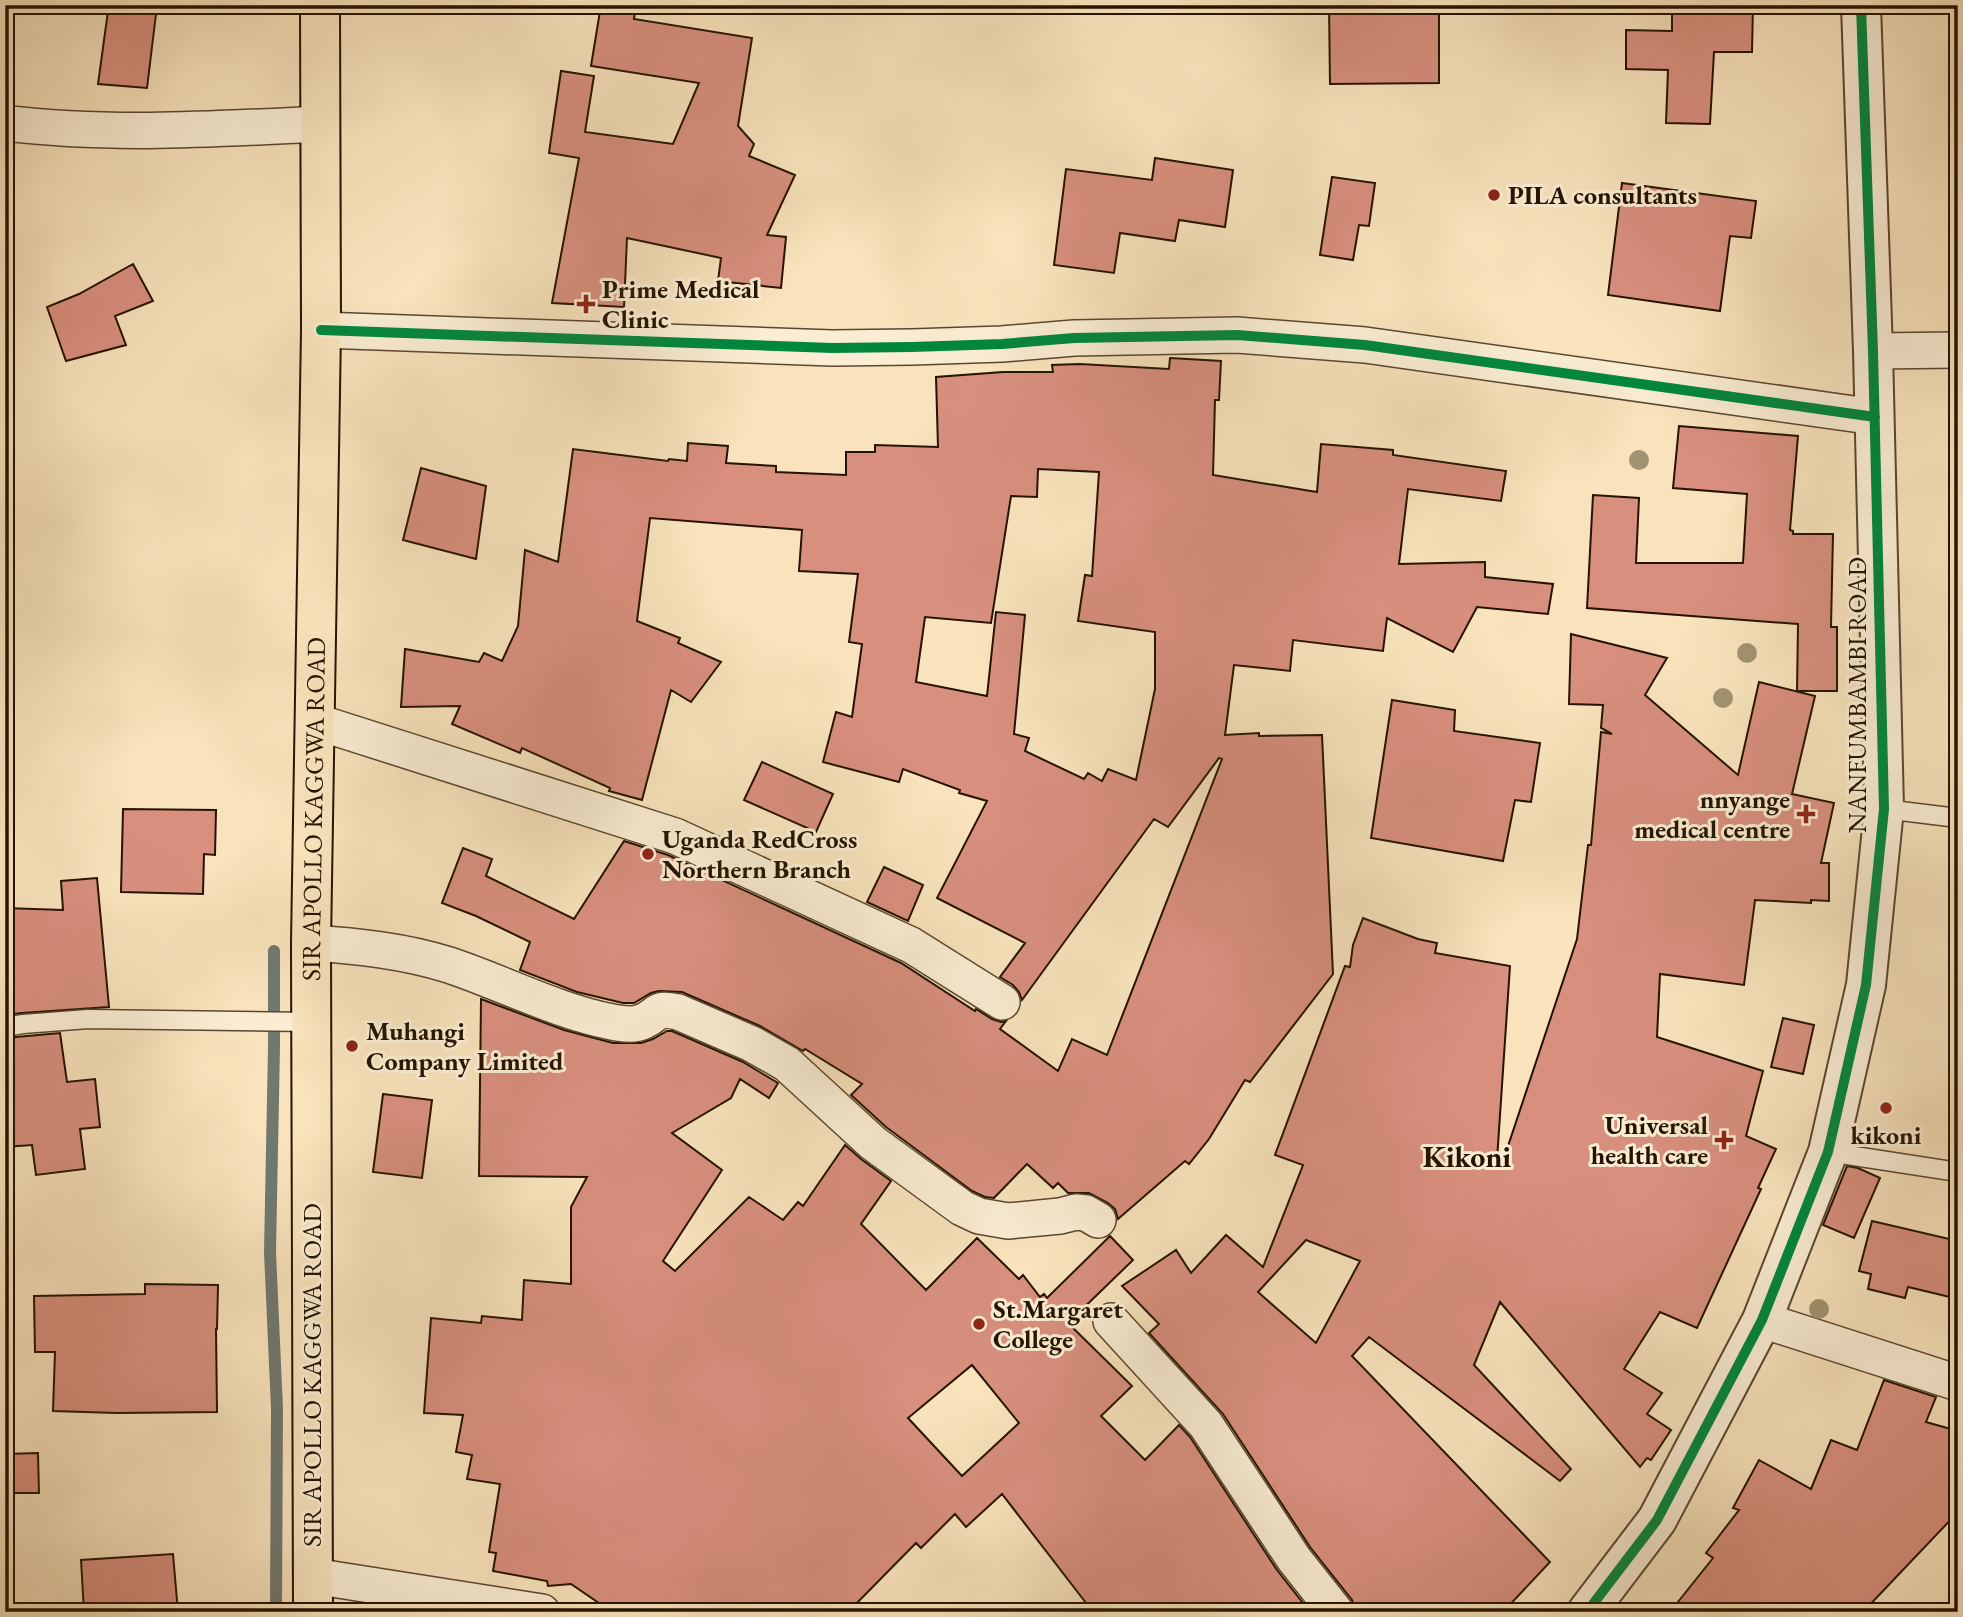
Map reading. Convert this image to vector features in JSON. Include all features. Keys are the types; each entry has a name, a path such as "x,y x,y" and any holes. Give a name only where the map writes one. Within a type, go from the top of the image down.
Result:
{"main road":[{"name":"SIR APOLLO KAGGWA ROAD","path":"313,1594 310,1022 321,331 320,5"}],"street":[{"name":"NANFUMBAMBI ROAD","path":"1587,1612 1657,1520 1762,1320 1828,1152 1866,985 1884,809 1875,417 1861,5"},
{"path":"5,123 98,130 172,131 321,124"},
{"path":"321,331 832,348 912,347 1074,338 1237,335 1365,345 1875,417"},
{"path":"1873,351 1958,350"},
{"path":"314,721 675,835 911,945 1002,1002"},
{"path":"311,943 383,949 448,965 587,1016 613,1022 638,1023 664,1009 678,1013 752,1044 787,1064 873,1143 962,1209 979,1216 1008,1221 1076,1212 1086,1213 1098,1220"},
{"path":"1762,1320 1958,1383"},
{"path":"1111,1321 1206,1425 1294,1559 1336,1612"},
{"path":"313,1594 542,1612"}],"lane":[{"path":"1884,809 1958,818"},
{"path":"5,1027 88,1019 310,1022"},
{"path":"1828,1152 1958,1172"}],"building":[{"path":"601,5 636,5 634,19 752,38 738,126 754,144 749,156 795,175 767,235 786,237 781,288 718,281 721,258 627,238 624,307 552,303 579,158 549,153 561,71 594,76 585,132 673,144 699,83 591,66"},
{"path":"1329,5 1378,5 1379,14 1439,13 1439,83 1330,84"},
{"path":"1672,5 1753,5 1752,52 1714,52 1710,124 1666,123 1668,70 1626,69 1626,30 1672,31"},
{"path":"108,11 156,14 147,88 98,84"},
{"path":"1155,158 1233,170 1225,227 1179,220 1175,241 1120,233 1114,273 1054,265 1066,169 1152,180"},
{"path":"1332,177 1375,183 1369,226 1359,225 1353,260 1320,255"},
{"path":"1622,183 1756,201 1751,238 1730,236 1720,311 1608,295"},
{"path":"133,264 153,301 115,316 126,345 66,361 47,307 79,294"},
{"path":"1170,358 1221,361 1219,400 1215,400 1213,475 1317,492 1321,444 1393,450 1393,455 1506,471 1501,501 1408,489 1399,564 1485,562 1485,577 1553,584 1548,614 1477,607 1453,652 1387,618 1383,651 1293,640 1290,671 1234,665 1225,735 1322,735 1333,974 1250,1082 1245,1080 1209,1139 1189,1164 1185,1161 1118,1219 1115,1209 1108,1203 1089,1193 1068,1193 1058,1183 1053,1188 1027,1164 994,1198 972,1191 886,1127 851,1095 862,1084 805,1049 803,1051 760,1026 682,992 659,991 634,1003 623,1003 577,992 520,970 530,942 442,903 463,848 492,859 486,876 574,919 624,841 668,855 901,963 975,1011 976,1009 1001,1022 1006,1021 1000,1029 1058,1071 1072,1039 1107,1055 1222,759 1219,758 1168,827 1154,819 1022,1000 1013,985 1000,977 1025,943 937,898 987,801 959,793 960,790 903,769 899,782 823,762 836,712 852,717 862,644 849,642 858,574 799,571 802,530 650,518 637,621 680,638 678,643 721,662 691,702 671,690 642,800 609,791 610,788 522,748 520,753 452,724 460,706 401,707 405,649 479,662 484,653 502,661 518,626 525,550 558,562 573,449 687,461 688,443 728,446 726,463 776,466 776,472 846,475 846,452 875,452 875,445 938,447 936,377 1003,372 1053,372 1052,365 1080,364 1169,369","holes":["1038,469 1099,472 1092,576 1085,575 1078,621 1155,632 1155,689 1136,780 1108,769 1102,781 1088,773 1084,779 1025,751 1029,738 1014,734 1025,615 996,612 987,696 916,682 925,617 991,623 1011,496 1037,497"]},
{"path":"1679,426 1798,436 1790,530 1793,534 1833,534 1831,627 1837,627 1837,691 1797,691 1798,624 1587,608 1593,495 1639,498 1636,563 1743,563 1747,494 1673,488"},
{"path":"421,468 486,486 476,559 403,540"},
{"path":"1571,634 1667,658 1645,695 1738,775 1759,682 1815,696 1792,794 1834,803 1821,863 1829,863 1829,901 1811,900 1811,903 1755,900 1744,985 1660,974 1657,1037 1763,1071 1746,1136 1776,1149 1758,1188 1761,1189 1697,1328 1660,1312 1624,1369 1662,1393 1647,1414 1671,1430 1651,1460 1647,1458 1640,1467 1500,1302 1474,1365 1571,1469 1560,1481 1369,1337 1352,1356 1550,1562 1503,1612 1356,1612 1352,1600 1310,1547 1223,1414 1149,1333 1159,1324 1122,1286 1176,1250 1191,1273 1226,1235 1263,1267 1303,1165 1275,1155 1345,966 1350,967 1353,945 1363,918 1418,939 1437,943 1435,953 1510,966 1497,1160 1503,1161 1577,939 1588,845 1591,845 1601,732 1612,734 1601,728 1603,705 1569,704","holes":["1306,1240 1360,1261 1316,1343 1258,1292"]},
{"path":"1392,700 1455,710 1454,731 1540,743 1531,802 1515,800 1503,861 1371,838"},
{"path":"762,762 833,794 816,832 744,800"},
{"path":"123,809 216,810 215,855 204,854 203,894 121,892"},
{"path":"884,867 923,885 908,921 867,902"},
{"path":"97,878 109,1007 5,1015 5,908 63,910 61,881"},
{"path":"481,999 564,1030 613,1043 641,1043 672,1031 743,1062 778,1083 769,1098 740,1079 731,1098 672,1133 722,1170 663,1261 675,1271 749,1197 783,1220 798,1202 803,1206 845,1145 891,1181 861,1224 926,1290 977,1238 1019,1279 1023,1275 1040,1297 1044,1294 1047,1298 1110,1236 1133,1260 1068,1323 1132,1386 1101,1416 1145,1460 1179,1425 1190,1437 1277,1570 1310,1612 1093,1612 1002,1494 966,1527 955,1514 921,1548 916,1543 848,1612 612,1612 571,1584 548,1586 547,1581 493,1571 496,1553 489,1552 500,1484 467,1479 472,1455 456,1452 463,1415 424,1413 431,1318 481,1323 482,1316 522,1320 524,1280 571,1284 571,1207 587,1177 479,1176","holes":["972,1365 1019,1423 962,1476 908,1418"]},
{"path":"1783,1018 1814,1025 1803,1074 1771,1067"},
{"path":"60,1033 67,1082 95,1079 100,1127 80,1129 85,1169 36,1175 32,1145 5,1147 5,1038"},
{"path":"383,1094 432,1100 422,1178 373,1172"},
{"path":"1847,1166 1880,1178 1854,1238 1823,1225"},
{"path":"1872,1221 1958,1241 1958,1268 1950,1297 1908,1287 1905,1298 1868,1289 1871,1274 1859,1271"},
{"path":"145,1284 218,1285 217,1412 53,1411 55,1352 35,1352 34,1296 145,1294"},
{"path":"1884,1380 1936,1397 1926,1422 1958,1431 1958,1512 1863,1612 1670,1612 1713,1558 1706,1553 1739,1510 1733,1508 1759,1460 1811,1489 1831,1440 1857,1450"},
{"path":"38,1453 39,1493 5,1493 5,1454"},
{"path":"173,1554 178,1612 84,1612 81,1560"}],"waterway":[{"path":"274,951 270,1252 277,1409 276,1612"}],"cycle path":[{"path":"1587,1612 1657,1520 1762,1320 1828,1152 1866,985 1884,809 1873,351 1861,5"},
{"path":"321,330 832,348 1002,344 1074,338 1237,335 1365,345 1875,417"}],"place":[{"name":"PILA consultants","path":"1494,195"},
{"name":"Prime Medical Clinic","path":"586,304"},
{"name":"nnyange medical centre","path":"1806,814"},
{"name":"Uganda RedCross Northern Branch","path":"648,854"},
{"name":"Muhangi Company Limited","path":"352,1046"},
{"name":"kikoni","path":"1886,1108"},
{"name":"Universal health care","path":"1724,1140"},
{"name":"St.Margaret College","path":"979,1324"}],"district":[{"name":"Kikoni","path":"1467,1156"}]}
